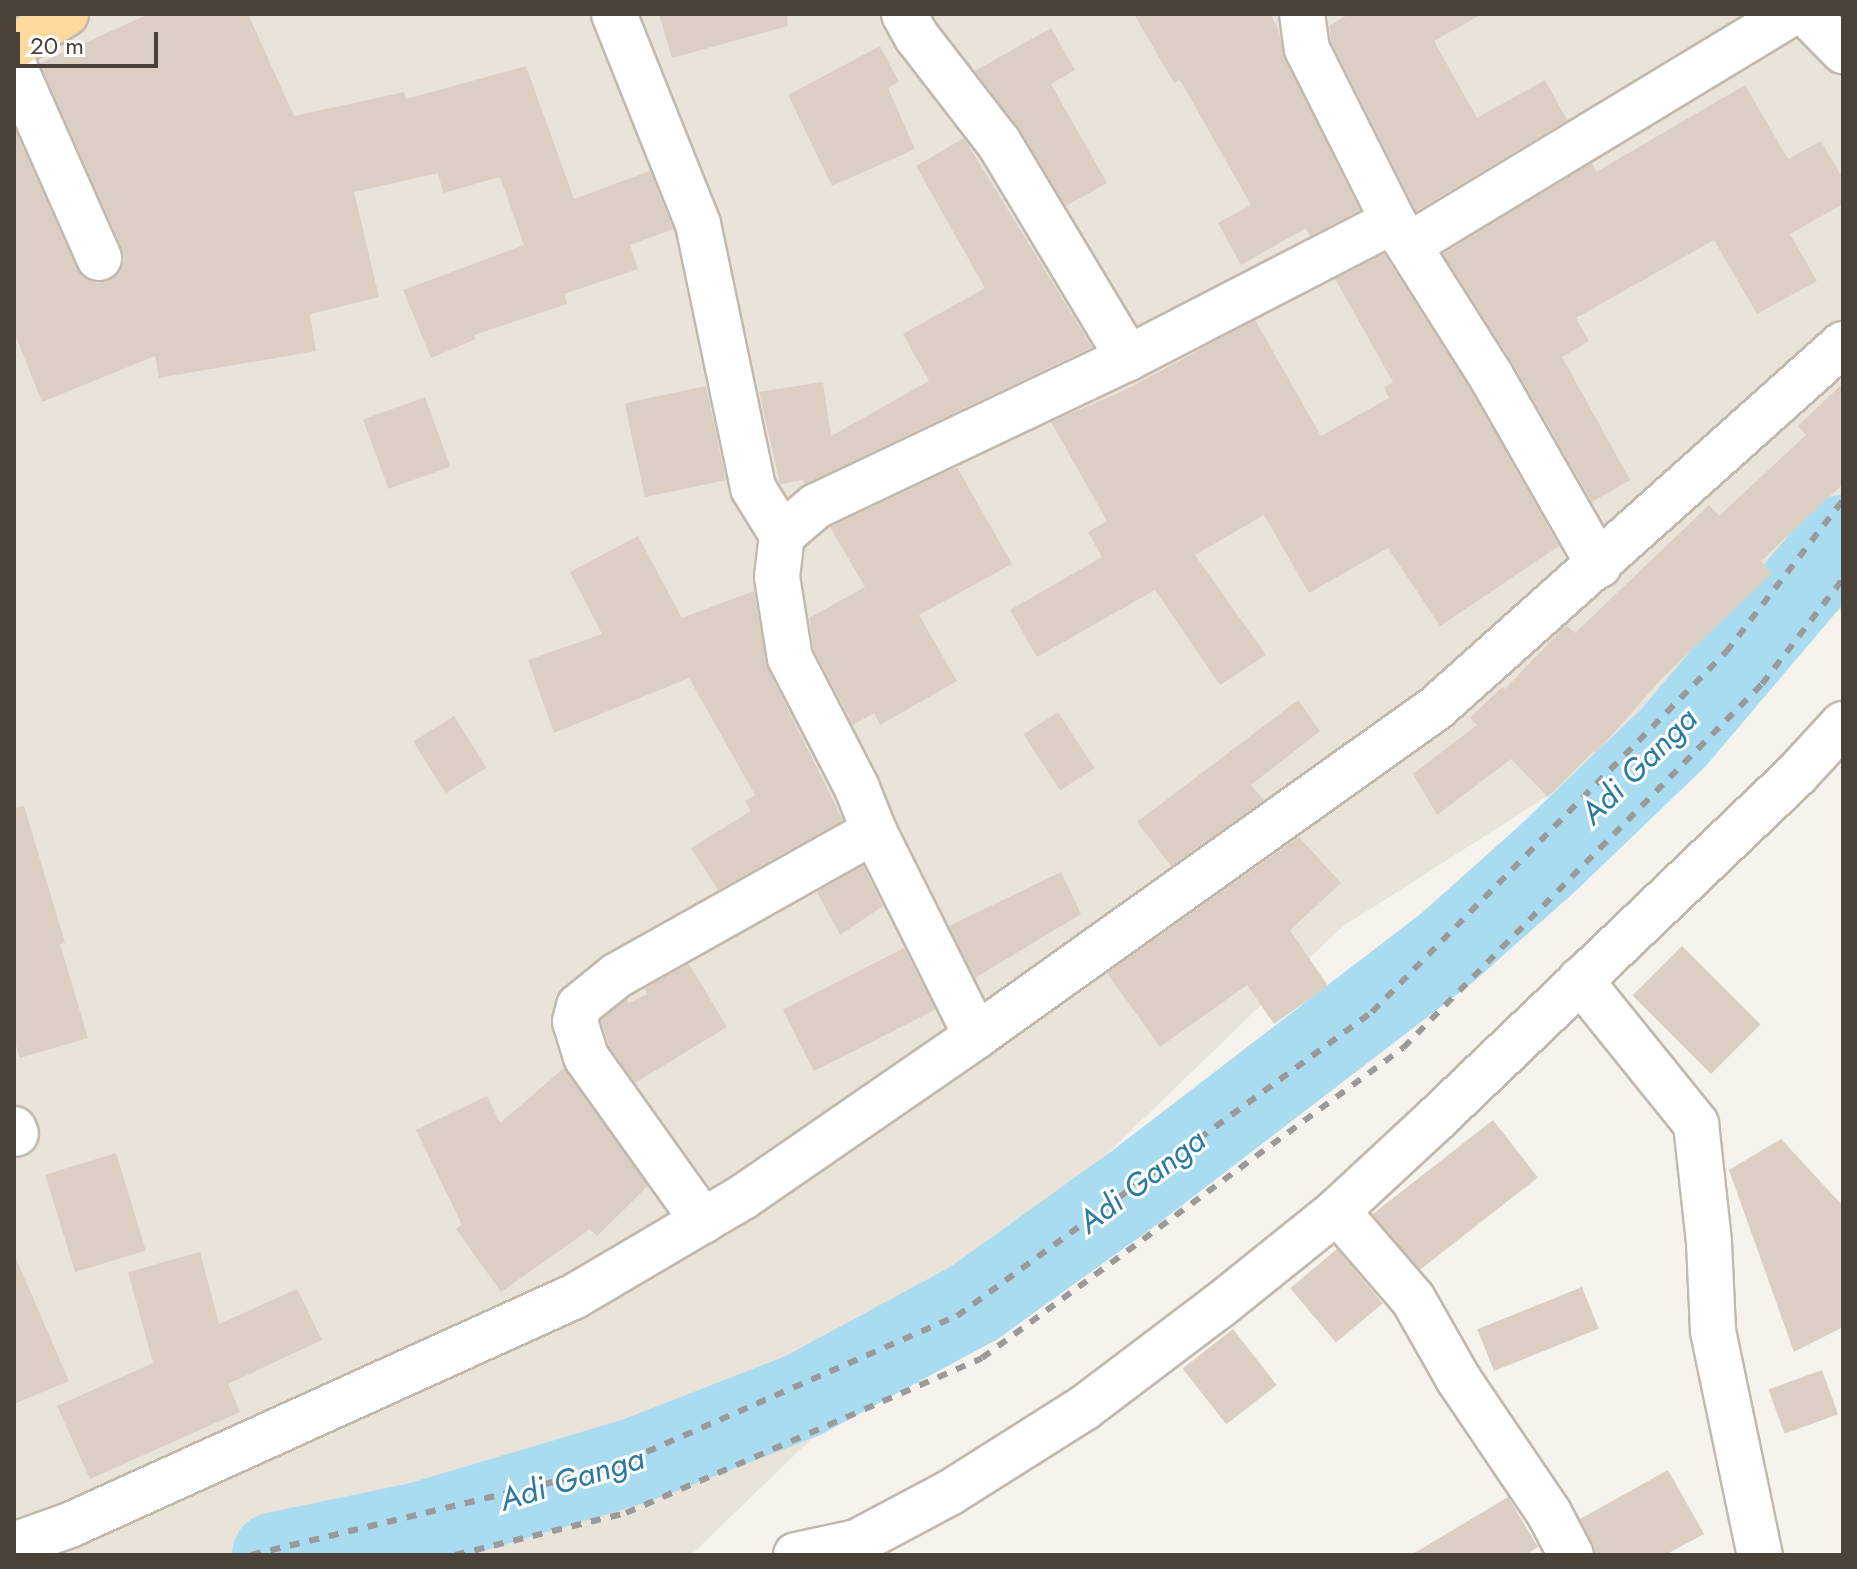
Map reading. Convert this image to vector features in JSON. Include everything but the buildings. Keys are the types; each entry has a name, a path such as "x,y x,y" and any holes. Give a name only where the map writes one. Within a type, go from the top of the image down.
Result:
{"main road":[{"path":"14,46 66,14"}],"street":[{"path":"614,14 698,224 753,488 782,535 777,577 790,658 857,788 874,831 976,1036"},
{"path":"904,14 999,143 1128,358"},
{"path":"1302,14 1307,49 1401,233 1491,376 1599,565"},
{"path":"782,535 816,506 1401,233 1790,14"},
{"path":"1807,14 1843,51"},
{"path":"14,66 99,258"},
{"path":"14,1545 74,1540 575,1296 703,1221 976,1036 1436,708 1843,344"},
{"path":"796,1555 857,1542 951,1492 1084,1408 1337,1211 1786,784 1843,724"},
{"path":"703,1221 586,1057 575,1022 579,1006 616,976 874,831"},
{"path":"1580,980 1696,1124 1709,1242 1713,1331 1760,1555"},
{"path":"1337,1211 1413,1299 1459,1380 1549,1513 1571,1555"}],"shaded area":[{"path":"14,14 1843,14 1843,608 1342,927 691,1555 14,1555"}],"waterway":[{"name":"Adi Ganga","path":"275,1555 420,1525 635,1461 802,1396 974,1303 1134,1188 1448,947 1550,856 1674,737 1843,538"}],"railway":[{"path":"251,1555 610,1468 957,1316 1372,1012 1726,652 1843,500"},
{"path":"455,1555 626,1513 982,1358 1403,1048 1762,684 1843,579"}]}
